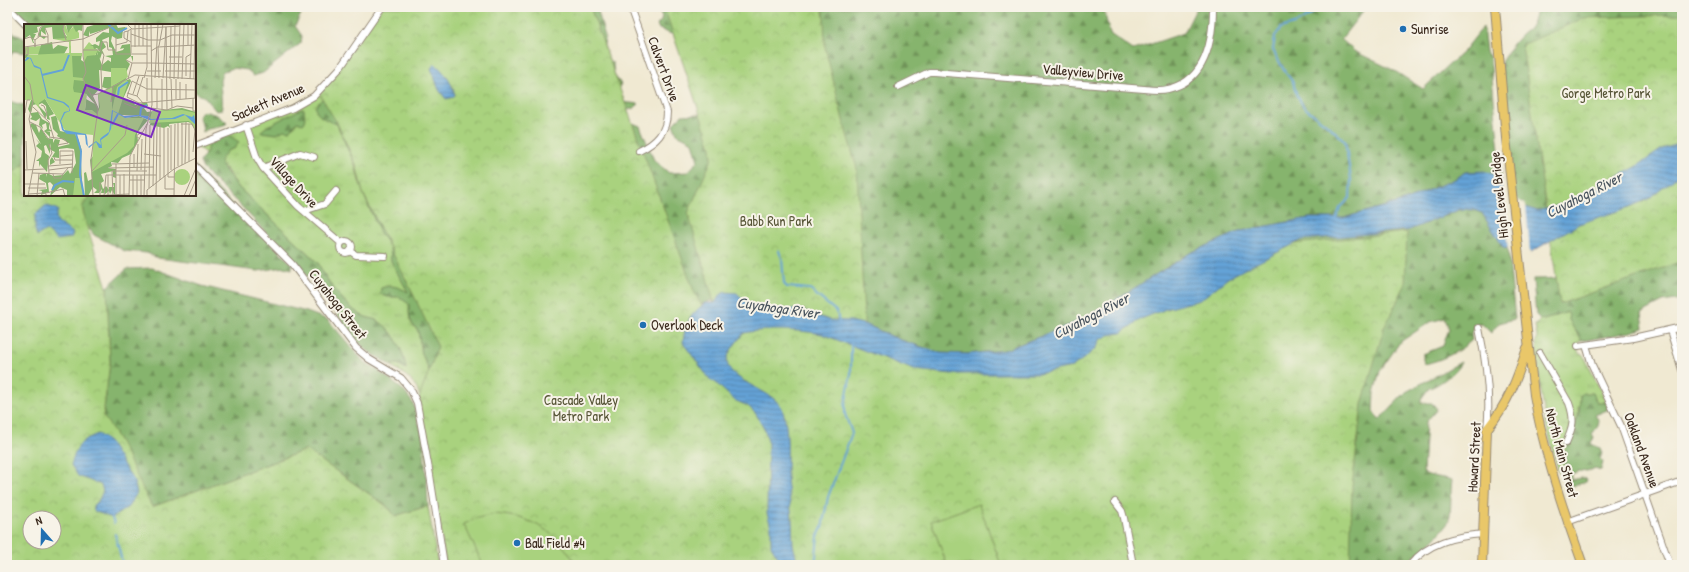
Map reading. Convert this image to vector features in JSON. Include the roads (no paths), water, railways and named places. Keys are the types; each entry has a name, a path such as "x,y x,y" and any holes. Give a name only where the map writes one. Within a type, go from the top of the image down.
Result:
{"main road":[{"name":"High Level Bridge","path":"1496,7 1506,138 1528,344"},
{"path":"1487,429 1501,412 1516,380 1528,344"},
{"name":"North Main Street","path":"1528,344 1540,429 1552,474 1583,565"},
{"name":"Howard Street","path":"1482,565 1487,429"}],"street":[{"path":"8,7 25,24"},
{"name":"Calvert Drive","path":"630,7 667,112 666,122 660,137 639,151"},
{"name":"Valleyview Drive","path":"898,87 923,75 934,72 1144,89 1169,89 1178,86 1191,78 1207,55 1211,38 1213,7"},
{"name":"Sackett Avenue","path":"196,146 293,108 318,93 340,68 379,8"},
{"name":"Village Drive","path":"246,125 257,158 263,168 304,211 342,243 345,241 349,242 352,246 350,251 356,255 385,256"},
{"path":"263,168 300,153 314,157"},
{"name":"Cuyahoga Street","path":"196,167 292,264 356,348 369,359 401,378 411,390 417,403 424,436 444,565"},
{"path":"304,211 325,204 336,191"},
{"path":"1578,346 1633,338 1682,327"},
{"name":"Howard Street","path":"1479,328 1484,351 1489,395 1487,429"},
{"path":"1670,330 1682,370"},
{"name":"Oakland Avenue","path":"1586,345 1592,365 1621,426 1670,565"},
{"path":"1540,353 1569,403 1572,412 1573,422 1566,443"},
{"path":"1568,522 1682,481"},
{"path":"1115,502 1122,511 1134,565"},
{"path":"1410,565 1423,552 1436,544 1459,537 1484,534"}],"water":[{"path":"435,64 442,70 450,82 455,95 453,97 446,99 439,90 431,68"},
{"name":"Cuyahoga River","path":"1682,143 1682,173 1650,198 1630,207 1579,224 1531,252 1514,251 1503,247 1482,213 1474,210 1461,209 1409,230 1302,240 1228,278 1200,300 1166,309 1141,319 1121,333 1109,335 1100,340 1097,347 1072,367 1038,374 952,374 914,370 822,334 783,330 762,330 744,333 731,351 727,362 730,369 736,376 773,398 783,411 787,434 787,479 792,519 793,544 798,565 780,565 778,557 771,546 771,527 767,513 768,441 763,426 756,414 748,406 734,400 715,382 711,381 683,343 685,330 689,320 695,312 705,303 715,303 719,296 725,292 737,293 749,305 757,308 802,310 829,320 851,321 867,325 898,339 940,353 968,354 1005,350 1070,325 1098,311 1190,253 1241,231 1309,218 1343,218 1404,201 1457,178 1465,172 1484,171 1498,176 1512,198 1523,206 1537,211 1568,203 1636,167 1662,149"},
{"path":"46,205 58,210 56,217 58,223 73,233 71,238 57,240 46,230 37,236 35,230 35,215"},
{"path":"98,434 109,442 134,481 137,493 128,507 112,518 94,511 93,505 98,502 103,491 101,485 78,476 71,465 75,453 80,445 87,439"}],"waterway":[{"path":"1318,7 1310,15 1297,23 1281,28 1275,36 1273,50 1285,72 1293,82 1297,96 1304,107 1345,141 1351,179 1350,198 1340,208 1336,219"},
{"name":"Cuyahoga River","path":"779,251 782,259 784,284 787,287 809,289 837,312 839,323"},
{"path":"815,565 818,536 822,528 828,497 852,433 845,414 845,405 851,374 851,343"},
{"path":"112,518 114,523"},
{"path":"115,534 123,565"}],"place":[{"name":"Sunrise","path":"1403,29"},
{"name":"Overlook Deck","path":"643,325"},
{"name":"Ball Field #4","path":"517,543"}],"park label":[{"name":"Gorge Metro Park","path":"1606,93"},
{"name":"Babb Run Park","path":"776,221"},
{"name":"Cascade Valley Metro Park","path":"581,408"}]}
